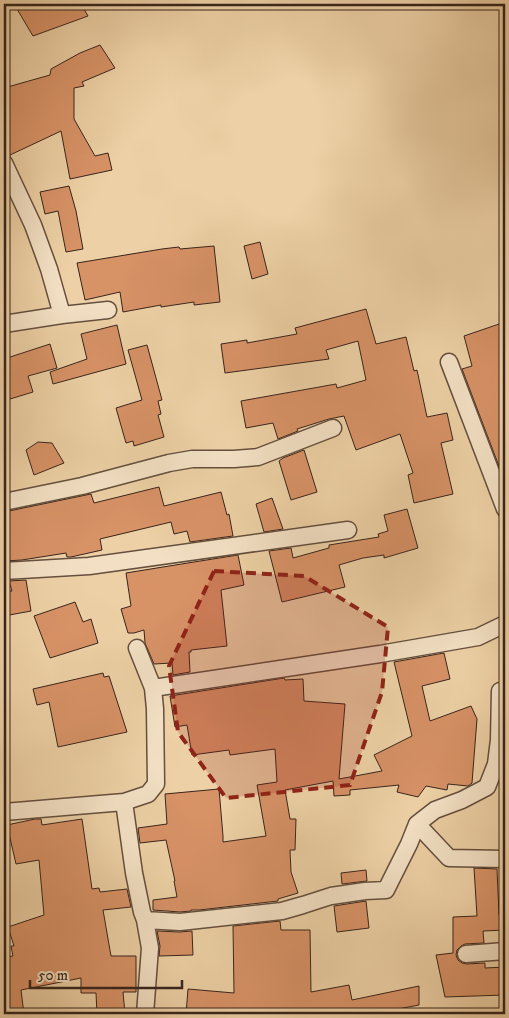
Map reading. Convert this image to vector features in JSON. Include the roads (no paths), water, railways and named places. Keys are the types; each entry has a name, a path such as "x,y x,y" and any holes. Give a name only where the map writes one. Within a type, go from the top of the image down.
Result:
{"street":[{"path":"4,163 33,225 49,269 62,315"},
{"path":"4,324 108,310"},
{"path":"449,362 505,509"},
{"path":"4,502 82,486 169,462 258,457 333,428"},
{"path":"4,571 89,566 348,530"},
{"path":"153,688 380,654 478,637 505,624"},
{"path":"4,812 124,802 148,794 156,784 155,709 153,688 137,648"},
{"path":"145,920 180,922 282,911 331,896 386,890 417,824 435,810 462,800 487,787 496,764 499,740 500,691"},
{"path":"124,802 134,873 150,948 145,1014"},
{"path":"417,824 449,858 505,859"},
{"path":"466,954 505,950"}]}
